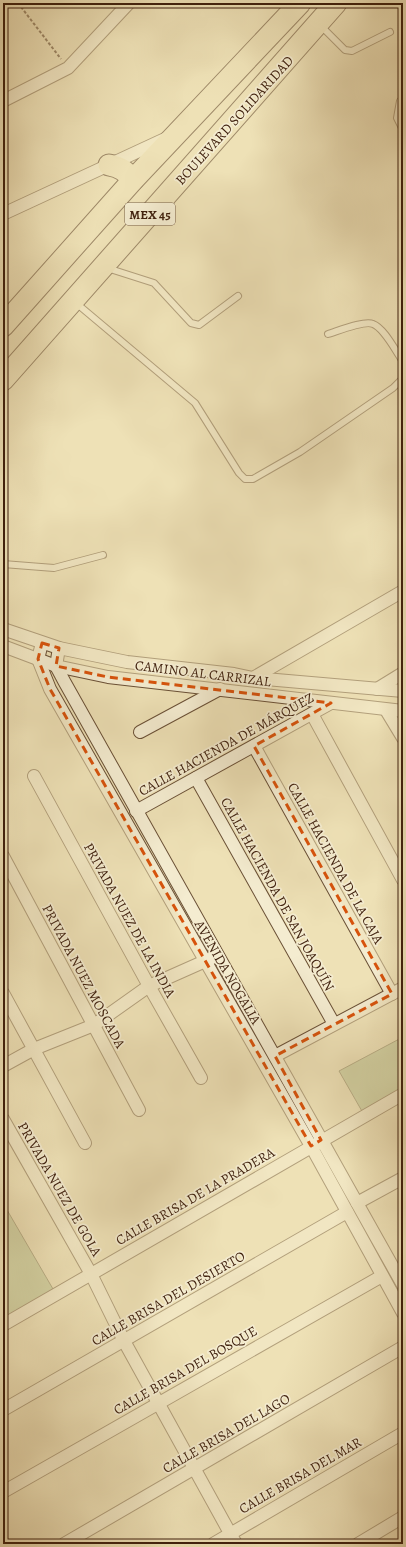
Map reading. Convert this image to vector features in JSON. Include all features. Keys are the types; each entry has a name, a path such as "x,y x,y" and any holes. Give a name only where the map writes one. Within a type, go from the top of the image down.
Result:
{"highway":[{"name":"MEX 45","path":"3,326 134,180 300,3"},
{"name":"BOULEVARD SOLIDARIDAD","path":"3,380 336,3"},
{"path":"108,165 120,167 134,180"}],"street":[{"path":"3,101 68,68 129,3"},
{"path":"3,214 180,131"},
{"path":"253,678 403,591"},
{"name":"CAMINO AL CARRIZAL","path":"3,629 59,648 127,662 234,674 253,678 403,691"},
{"path":"38,659 42,643"},
{"name":"CAMINO AL CARRIZAL","path":"3,646 56,666 108,677 220,689 403,712"},
{"path":"56,666 59,648"},
{"name":"AVENIDA NOGALIA","path":"38,659 50,689 311,1146 403,1313"},
{"name":"AVENIDA NOGALIA","path":"56,666 321,1140 357,1203 398,1265 403,1285"},
{"path":"377,689 403,673"},
{"path":"140,732 220,689"},
{"name":"CALLE HACIENDA DE MÁRQUEZ","path":"136,811 331,703"},
{"path":"386,710 403,738"},
{"path":"312,714 403,880"},
{"name":"CALLE HACIENDA DE LA CAJA","path":"254,746 398,991"},
{"name":"PRIVADA NUEZ DE LA INDIA","path":"34,776 200,1078"},
{"name":"CALLE HACIENDA DE SAN JOAQUÍN","path":"196,778 334,1024"},
{"name":"PRIVADA NUEZ MOSCADA","path":"3,856 139,1110"},
{"path":"3,1066 34,1049 94,1024 149,986 218,955"},
{"path":"275,1056 398,991"},
{"path":"3,993 85,1143"},
{"name":"CALLE BRISA DE LA PRADERA","path":"3,1325 403,1094"},
{"name":"PRIVADA NUEZ DE GOLA","path":"3,1119 91,1274 124,1341 233,1539"},
{"path":"357,1203 403,1178"},
{"name":"CALLE BRISA DEL DESIERTO","path":"3,1410 347,1212"},
{"name":"CALLE BRISA DEL BOSQUE","path":"3,1492 382,1276"},
{"name":"CALLE BRISA DEL LAGO","path":"64,1544 403,1348"},
{"name":"CALLE BRISA DEL MAR","path":"212,1544 233,1539 403,1432"},
{"path":"359,1544 403,1517"}],"lane":[{"path":"319,24 345,50 352,51 390,32"},
{"path":"403,99 400,101 397,118 403,130"},
{"path":"103,266 154,283 191,323 199,325 238,296"},
{"path":"73,301 195,403 239,473 246,479 258,477 300,452 393,388 403,378"},
{"path":"328,334 362,324 372,323 380,328 402,360 403,364"},
{"path":"3,564 54,568 103,555"}],"path":[{"path":"18,3 68,68"}],"highlighted area":[{"path":"42,643 59,648 56,666 108,677 331,703 254,746 392,994 275,1056 321,1140 311,1146 50,689 38,659"}],"green space":[{"path":"403,1037 403,1090 363,1113 339,1071"},
{"path":"3,1203 53,1289 3,1320"}]}
